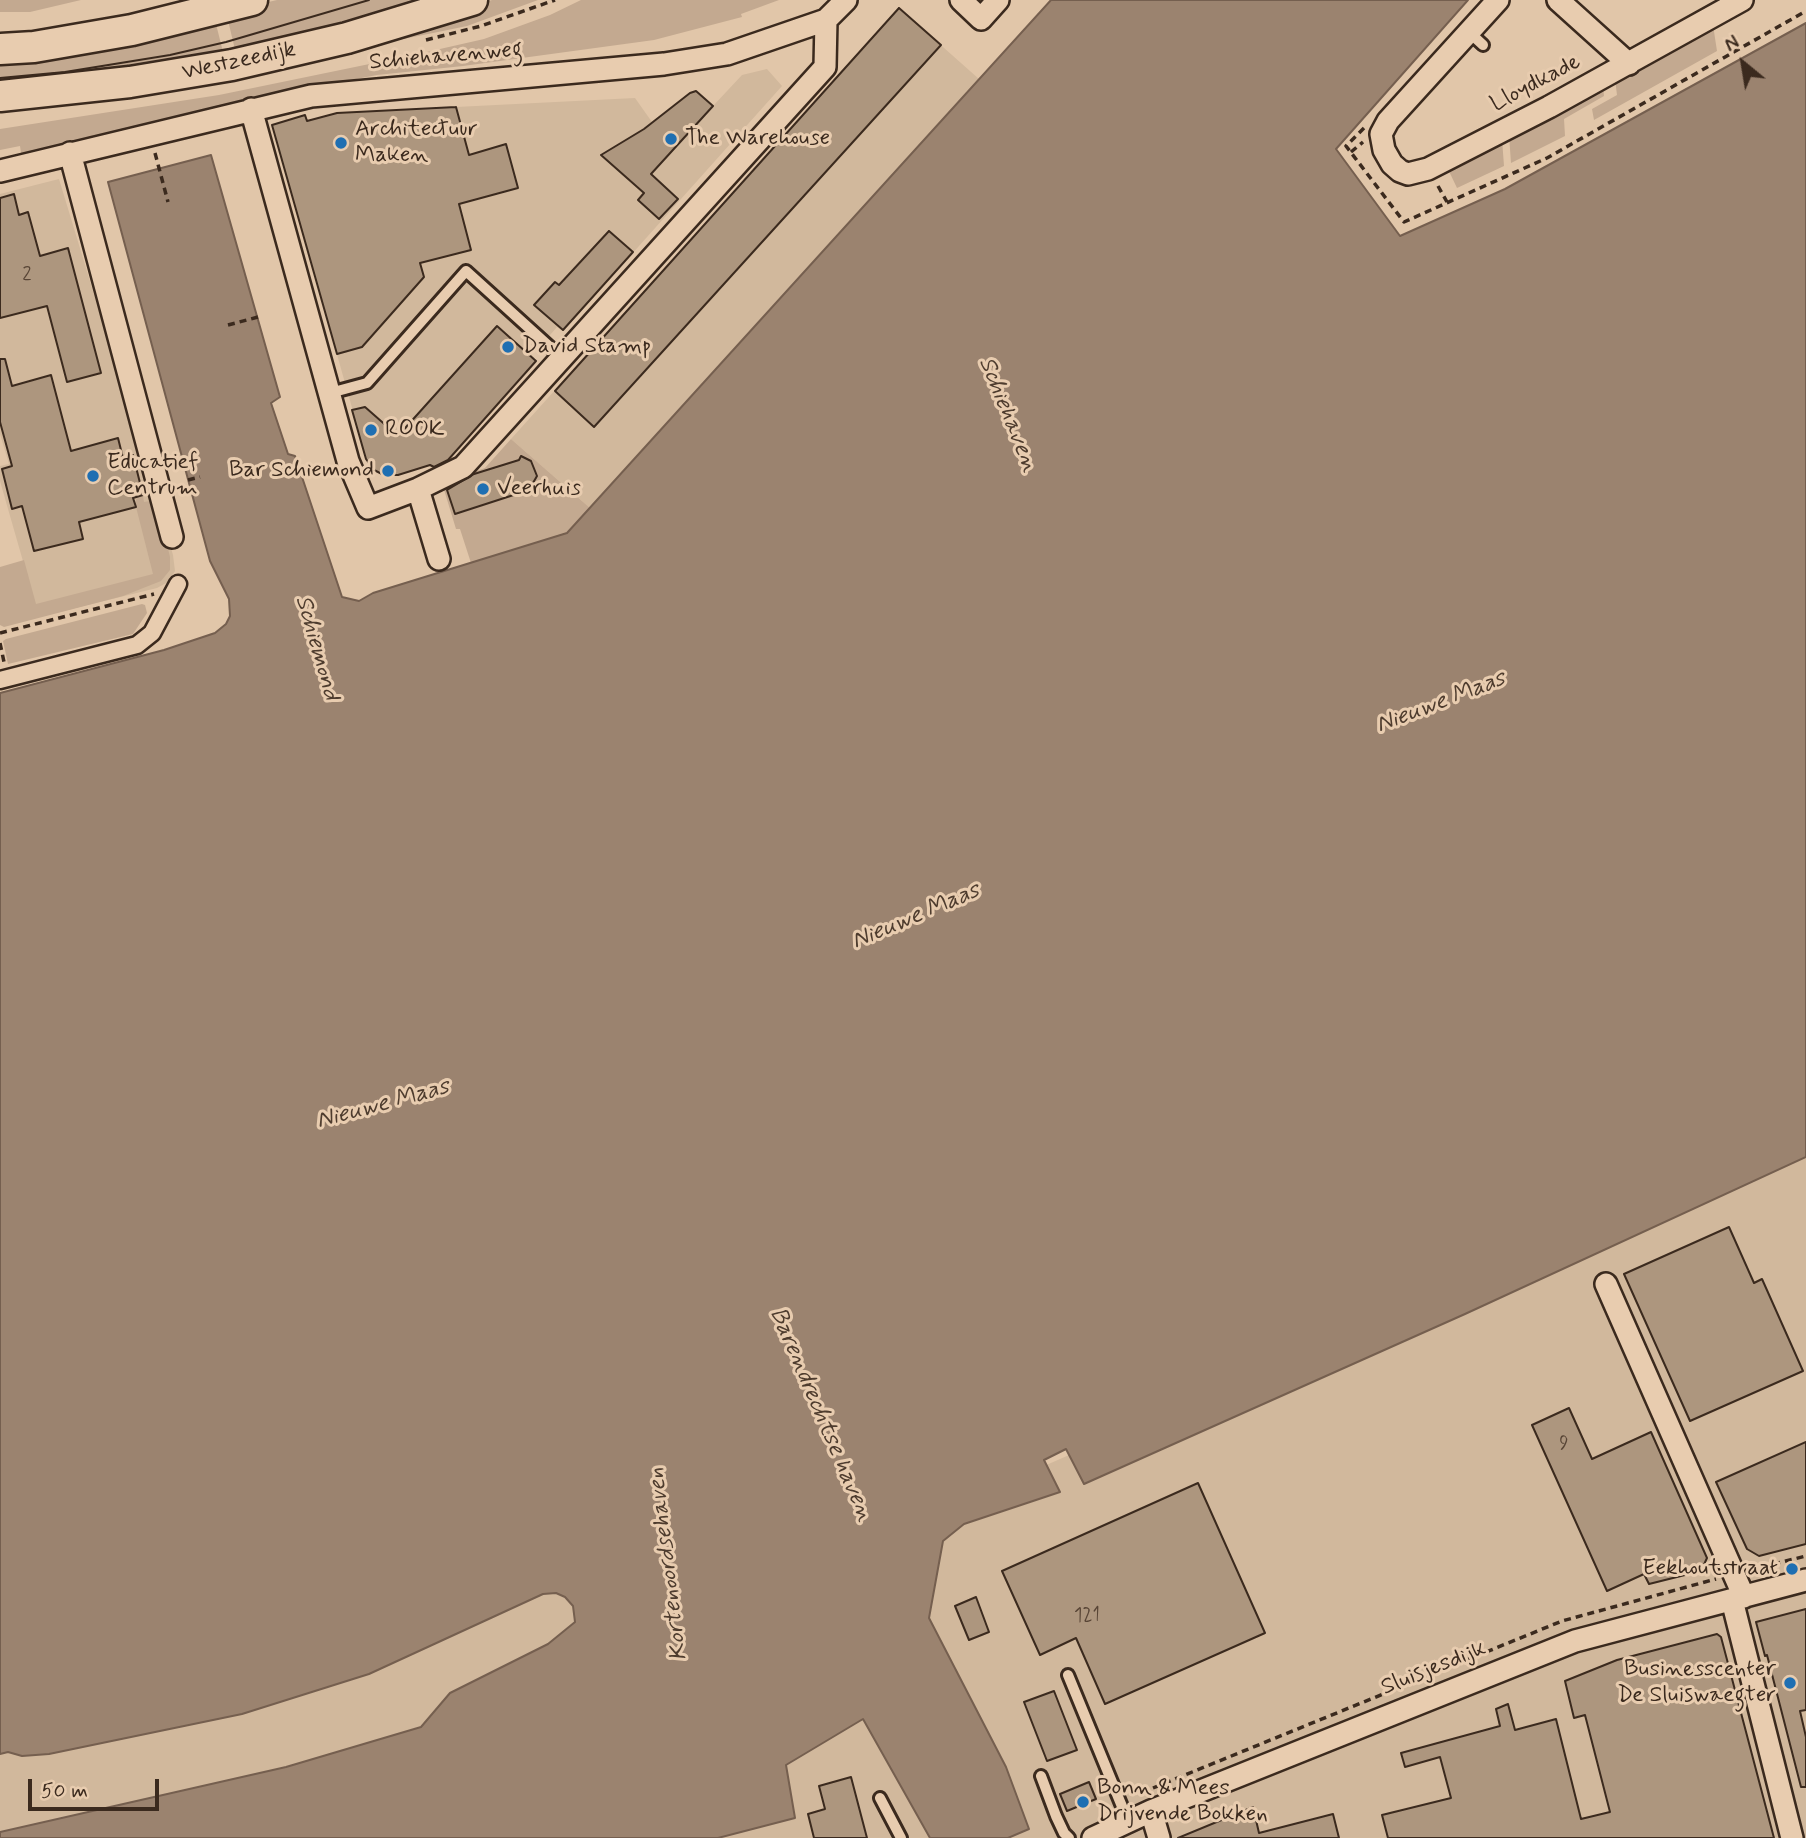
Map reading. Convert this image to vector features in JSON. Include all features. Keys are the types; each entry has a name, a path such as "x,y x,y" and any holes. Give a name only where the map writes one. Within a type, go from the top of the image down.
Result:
{"main road":[{"path":"0,49 34,47 132,30 252,0"},
{"name":"Westzeedijk","path":"0,96 130,82 232,65 347,38 472,0"}],"street":[{"path":"251,109 348,461 368,508 418,489 463,467 825,67 826,20 846,0"},
{"path":"961,0 981,19 998,0"},
{"name":"Lloydkade","path":"1498,0 1476,39 1388,121 1381,135 1384,150 1392,164 1400,171 1408,174 1428,169 1629,64 1742,0"},
{"path":"1558,0 1629,64"},
{"name":"Schiehavenweg","path":"0,171 311,96 664,64 727,54 826,20"},
{"path":"70,153 172,537"},
{"path":"418,489 439,559"},
{"path":"0,680 137,645 152,633 178,584"},
{"path":"1606,1284 1738,1598 1792,1838"},
{"name":"Sluisjesdijk","path":"1093,1838 1151,1811 1575,1641 1806,1580"},
{"path":"1151,1811 1159,1838"}],"lane":[{"path":"330,393 367,383 466,271 562,358"},
{"path":"1068,1675 1128,1821"},
{"path":"1041,1776 1056,1816 1069,1838"},
{"path":"880,1798 901,1838"}],"path":[{"path":"1423,214 1547,158 1806,11"},
{"path":"157,160 168,202"},
{"path":"228,325 258,317"},
{"path":"188,480 200,477"},
{"path":"0,633 160,593 178,584"}],"shaded area":[{"path":"0,0 81,0 30,12 0,12"},
{"path":"277,0 452,0 237,58 226,12"},
{"path":"492,0 538,0 467,26 223,75 30,108 29,103 442,17"},
{"path":"581,0 779,0 741,14 742,17 654,40 377,75 279,94 22,159 20,146 0,150 0,129 219,95 418,54 484,39 550,15"},
{"path":"899,8 979,79 590,508 511,439"},
{"path":"214,16 225,60 0,87 0,61"},
{"path":"1713,25 1717,51 1594,120 1592,109 1617,95 1615,79"},
{"path":"767,69 782,86 563,331 557,327 531,356 536,361 448,459 389,476 371,467 272,125 305,115 307,123 337,113 635,98 652,122 696,91 713,106 742,75"},
{"path":"1603,86 1604,96 1564,119 1565,136 1511,163 1509,135"},
{"path":"1502,139 1504,166 1457,188 1447,167"},
{"path":"59,179 173,555 175,571 168,582 157,588 39,617 0,481 0,466 9,464 0,434 0,194"},
{"path":"511,439 590,508 567,533 471,563 460,529 456,529 442,483 485,468"},
{"path":"143,496 144,502 156,500 170,557 170,570 161,581 123,596 4,627 0,625 0,567 24,560 36,604 153,574 135,503 137,497"},
{"path":"145,605 147,613 133,634 8,664 3,641 6,639"},
{"path":"1806,1132 1806,1838 0,1838 0,1737 552,1573 930,1516"}],"water":[{"path":"1051,0 1468,0 1336,149 1400,236 1505,189 1806,23 1806,1157 1465,1314 1084,1484 1066,1449 1044,1460 1060,1492 964,1524 943,1541 929,1618 1006,1767 1029,1829 1008,1838 930,1838 863,1719 786,1765 795,1818 718,1838 0,1838 0,1832 286,1767 421,1727 450,1693 548,1644 575,1622 573,1606 565,1597 556,1593 543,1594 369,1674 242,1714 49,1754 0,1754 0,693 164,650 215,633 226,624 230,616 229,599 210,561 108,182 211,155 280,397 271,403 288,454 295,456 342,597 359,601 373,593 567,533"}],"building":[{"path":"899,8 941,45 594,427 555,391"},
{"path":"696,91 713,106 651,174 678,199 659,219 638,200 644,193 601,155 644,129"},
{"path":"456,107 469,155 506,144 518,188 459,204 471,250 420,263 424,277 362,347 337,354 272,125 305,115 307,121 337,113"},
{"path":"14,194 19,215 28,212 40,256 68,248 101,373 67,382 47,306 0,318 0,198"},
{"path":"609,231 633,252 563,330 534,305 555,282 559,285"},
{"path":"497,326 536,361 448,460 434,467 430,465 398,475 384,475 374,470 366,459 352,410 365,407 398,436"},
{"path":"0,359 5,359 12,386 51,375 71,451 118,438 123,458 133,455 143,495 133,498 136,507 79,522 83,539 34,551 22,506 12,509 2,469 12,466 0,422"},
{"name":"Veerhuis","path":"521,456 531,461 537,476 529,490 455,514 447,490 474,474 519,460"},
{"path":"1729,1227 1754,1283 1762,1279 1803,1371 1690,1421 1624,1274"},
{"path":"1569,1408 1592,1459 1651,1432 1707,1558 1701,1571 1649,1584 1644,1574 1607,1591 1532,1425"},
{"path":"1806,1442 1806,1544 1759,1556 1747,1549 1716,1482"},
{"path":"1198,1483 1265,1633 1105,1704 1076,1638 1040,1655 1002,1571"},
{"path":"976,1597 989,1632 969,1640 955,1606"},
{"name":"Businesscenter De Sluiswaegter","path":"1806,1609 1806,1710 1800,1711 1806,1737 1806,1787 1801,1787 1756,1622"},
{"path":"1717,1634 1721,1637 1774,1838 1388,1838 1382,1815 1451,1798 1440,1757 1405,1767 1401,1753 1500,1726 1496,1709 1508,1704 1515,1730 1556,1719 1581,1819 1610,1812 1585,1715 1574,1718 1565,1681 1617,1660"},
{"path":"1054,1691 1077,1750 1047,1761 1024,1702"},
{"path":"851,1777 867,1838 814,1838 808,1814 825,1809 819,1786"},
{"path":"1089,1782 1096,1799 1067,1811 1060,1794"},
{"path":"1253,1807 1259,1833 1333,1814 1339,1838 1178,1838"}],"tram line":[{"path":"0,78 65,72 170,55 226,42 369,0"}],"place":[{"name":"The Warehouse","path":"671,139"},
{"name":"Architectuur Maken","path":"341,143"},
{"name":"David Stamp","path":"508,347"},
{"name":"ROOK","path":"371,430"},
{"name":"Bar Schiemond","path":"388,471"},
{"name":"Educatief Centrum","path":"93,476"},
{"name":"Veerhuis","path":"483,489"},
{"name":"Eekhoutstraat","path":"1792,1569"},
{"name":"Businesscenter De Sluiswaegter","path":"1790,1683"},
{"name":"Bonn & Mees Drijvende Bokken","path":"1083,1802"}],"water label":[{"name":"Schiehaven","path":"1007,415"},
{"name":"Schiemond","path":"316,648"},
{"name":"Nieuwe Maas","path":"1441,703"},
{"name":"Nieuwe Maas","path":"916,917"},
{"name":"Nieuwe Maas","path":"383,1105"},
{"name":"Barendrechtse haven","path":"820,1415"},
{"name":"Kortenoordsehaven","path":"669,1564"}]}
